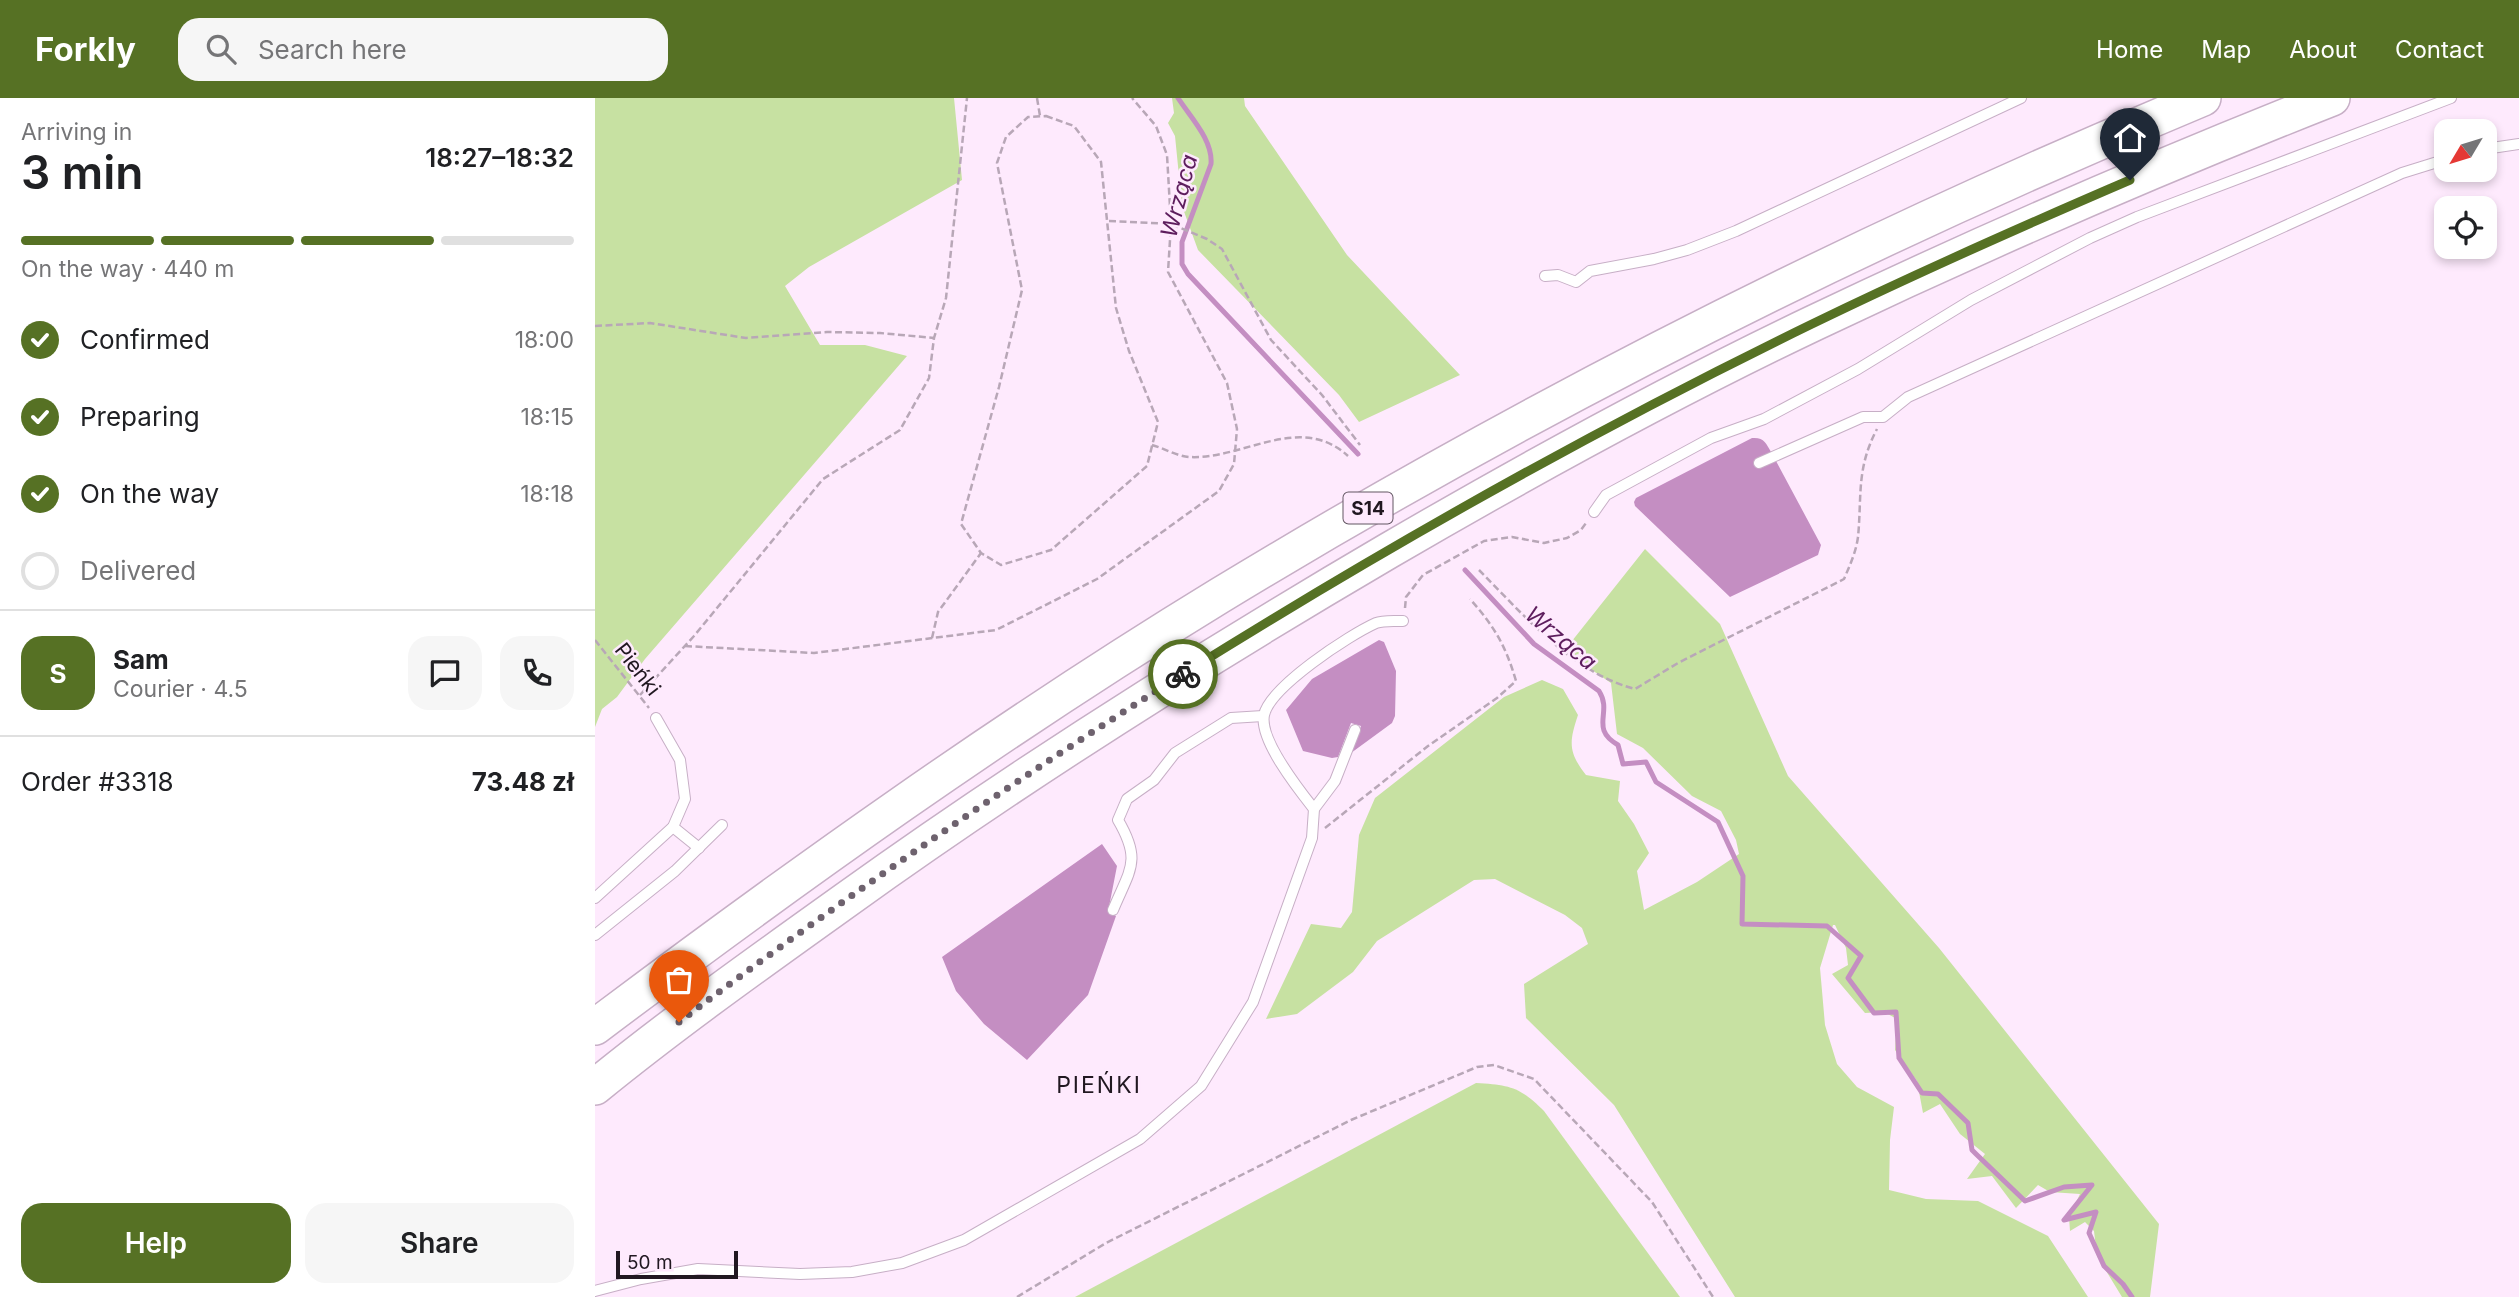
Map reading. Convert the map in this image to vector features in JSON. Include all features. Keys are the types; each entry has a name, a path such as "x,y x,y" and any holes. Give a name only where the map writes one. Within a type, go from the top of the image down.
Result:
{"highway":[{"name":"S14","path":"595,1027 717,935 913,796 1089,678 1216,598 1434,470 1654,352 1853,253 2121,132 2203,98"},
{"name":"S14","path":"595,1087 745,973 927,842 1104,724 1233,643 1464,507 1811,324 2004,235 2206,148 2332,98"}],"lane":[{"path":"1545,276 1558,275 1576,282 1590,271 1687,250 1736,231 2021,98"},
{"path":"1594,512 1606,495 1711,439 1764,419 1858,369 1971,300 2090,238 2137,217 2451,98"},
{"path":"2497,147 2519,144"},
{"path":"1759,463 1863,417 1884,417 1908,397 2402,173 2434,163"},
{"path":"1314,809 1290,779 1265,732 1263,716 1269,702 1302,669 1378,622 1403,621"},
{"path":"1113,910 1133,857 1131,841 1118,820 1127,799 1154,780 1175,753 1231,718 1263,716"},
{"path":"595,898 673,827 685,799 680,760 656,718"},
{"path":"595,1291 641,1279 698,1269 800,1274 852,1272 902,1263 964,1240 1140,1139 1201,1086 1253,1002 1310,843 1314,809 1335,781 1355,730"},
{"path":"595,935 675,871 722,825"},
{"path":"673,827 699,848"}],"path":[{"path":"640,695 685,646 823,479 900,430 929,378 934,338 946,298 967,98"},
{"path":"1037,98 1040,116"},
{"path":"685,646 814,653 996,630 1097,579 1219,491 1234,464 1237,429 1227,383 1168,272 1171,224 1167,155 1156,127 1132,98"},
{"path":"1046,116 1074,126 1101,162 1109,221 1115,308 1158,422 1147,466 1051,550 1001,565 981,553 961,524 999,387 1022,290 997,163 1006,137 1028,117 1046,116"},
{"path":"1109,221 1171,224 1222,249 1271,340 1322,395 1360,444"},
{"path":"595,326 650,323 746,338 827,332 934,338"},
{"path":"1479,570 1548,640 1611,683 1635,689 1678,663 1844,579 1858,539 1859,490 1866,450 1884,417"},
{"path":"1152,444 1188,457 1235,452 1284,437 1306,437 1319,440 1348,456"},
{"path":"1403,621 1406,597 1423,576 1484,541 1512,537 1544,543 1567,538 1581,530 1594,512"},
{"path":"932,638 938,612 981,553"},
{"path":"1310,843 1334,819 1516,681 1509,655 1493,625 1470,599"},
{"name":"Pieńki","path":"595,640 656,718"},
{"path":"1018,1297 1106,1243 1351,1120 1477,1067 1493,1065 1534,1079 1652,1202 1713,1297"}],"green space":[{"path":"595,98 954,98 962,180 809,267 785,286 820,345 865,345 907,356 645,659 617,697 602,709 595,727"},
{"path":"1172,98 1244,98 1245,106 1347,255 1460,375 1359,422 1339,395 1198,250 1182,206 1175,136 1168,123 1174,113"},
{"path":"1645,549 1720,624 1788,776 1939,948 2159,1224 2150,1297 2122,1297 2097,1256 2094,1231 2085,1222 2070,1231 2069,1217 2080,1194 2050,1192 2038,1185 2016,1208 1992,1176 1967,1179 1985,1154 1960,1134 1940,1104 1923,1113 1917,1081 1895,1050 1897,1019 1884,1012 1865,1013 1832,974 1848,965 1846,948 1835,925 1820,968 1825,1025 1837,1064 1857,1087 1894,1107 1889,1190 1926,1199 1978,1201 2048,1236 2088,1297 1735,1297 1614,1105 1526,1018 1524,984 1588,944 1582,928 1565,915 1495,879 1474,880 1377,941 1353,972 1297,1014 1266,1019 1311,924 1341,928 1352,912 1359,835 1375,798 1504,697 1542,680 1563,689 1578,715 1572,746 1576,760 1586,775 1620,781 1618,801 1649,853 1637,871 1644,910 1697,882 1739,854 1736,840 1721,811 1692,796 1643,748 1617,734 1611,683 1564,651"},
{"path":"1476,1083 1514,1089 1544,1111 1680,1297 1075,1297"}],"shaded area":[{"path":"1752,438 1762,440 1771,452 1758,467 1776,461 1821,545 1818,555 1730,597 1635,506 1634,502 1636,498"},
{"path":"1379,640 1384,642 1396,671 1395,716 1392,723 1351,753 1361,726 1351,723 1338,757 1303,751 1286,710 1312,679"},
{"path":"1102,844 1117,866 1108,912 1116,916 1088,995 1027,1060 984,1024 956,991 942,957"}],"waterway":[{"name":"Wrząca","path":"1178,98 1205,138 1211,155 1211,164 1182,242 1182,264 1188,274 1358,454"},
{"name":"Wrząca","path":"1465,570 1534,644 1599,691 1604,706 1603,726 1609,739 1618,745 1623,764 1646,762 1656,782 1718,822 1743,876 1742,924 1827,926 1861,956 1848,978 1874,1013 1896,1012 1899,1058 1922,1093 1938,1094 1968,1123 1972,1150 1976,1154 2025,1201 2064,1187 2092,1185 2064,1220 2096,1212 2089,1233 2104,1266 2132,1297"}],"way so far":[{"path":"679,1022 927,842 1183,674"}],"district":[{"name":"PIEŃKI","path":"1099,1085"}],"route":[{"path":"1183,674 1464,507 1678,392 1811,324 2130,180"}]}
